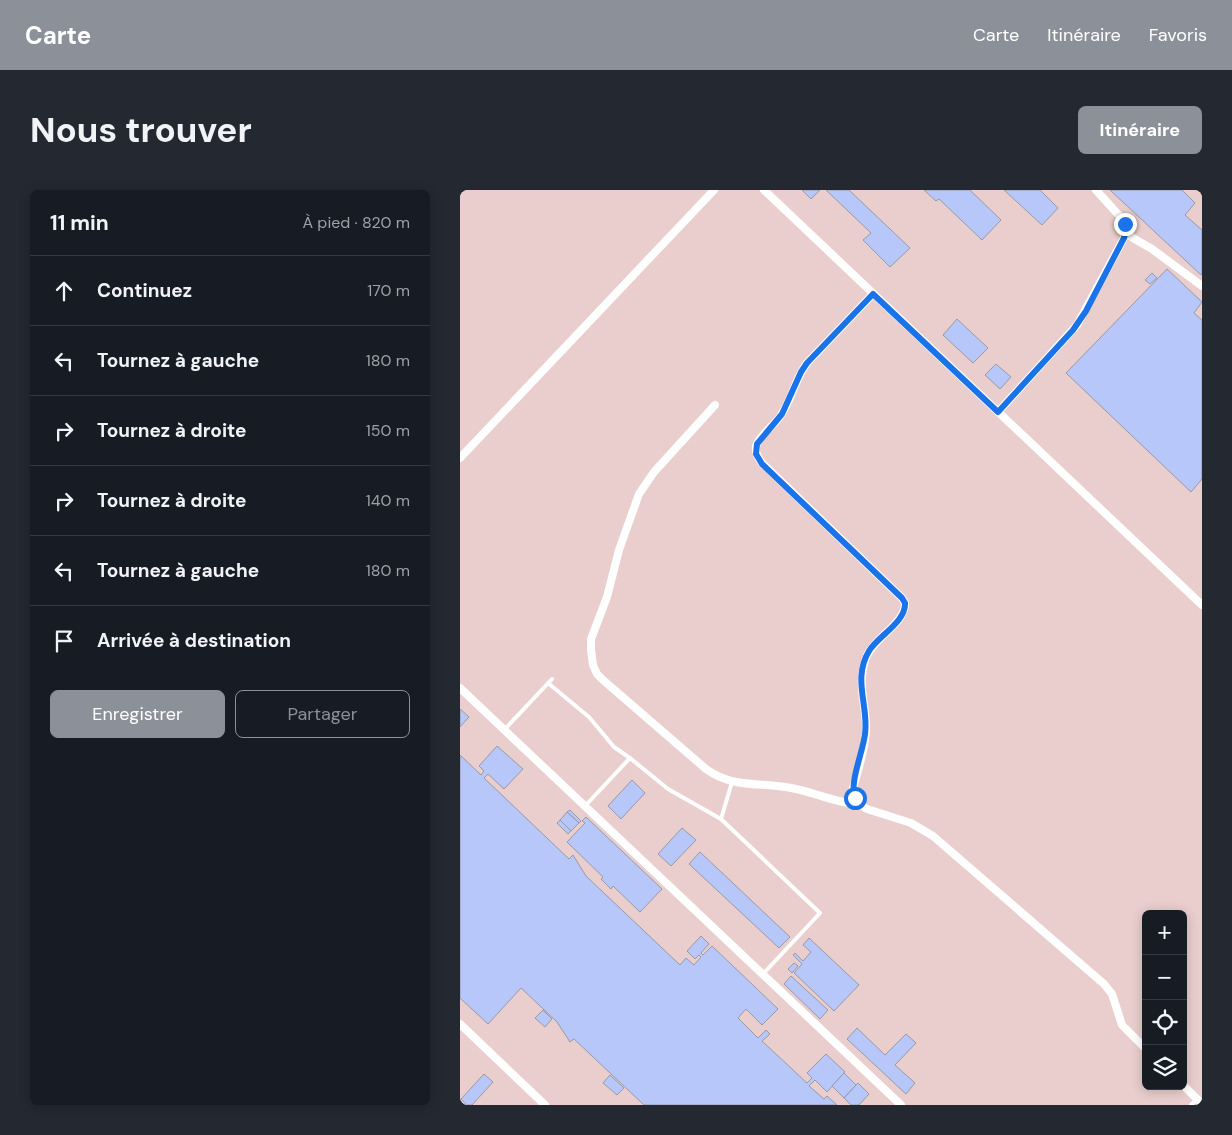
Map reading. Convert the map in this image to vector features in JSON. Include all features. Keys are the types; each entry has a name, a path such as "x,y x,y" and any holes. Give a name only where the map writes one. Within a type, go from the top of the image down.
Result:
{"street":[{"path":"460,458 714,190"},
{"path":"764,190 1202,605"},
{"path":"998,412 1077,325 1126,234 1124,221 1096,190"},
{"path":"1126,234 1152,249 1202,286"},
{"path":"873,294 807,363 782,414 759,440 756,451 762,464 905,603 903,615 869,651 862,672 861,691 866,732 853,792 855,798 860,804 872,810 916,825 951,849 1104,984 1112,994 1122,1025 1142,1045"},
{"path":"714,405 654,472 640,494 619,550 607,597 593,632 590,650 593,665 600,677 706,769 720,778 749,785 784,786 849,804 860,804"},
{"path":"460,688 900,1105"},
{"path":"460,1024 545,1105"},
{"path":"1187,1090 1197,1102"}],"lane":[{"path":"504,730 552,679"},
{"path":"548,684 589,717 614,747 668,789 722,818 820,913 763,974"},
{"path":"585,806 630,758"},
{"path":"722,818 732,782"}],"shaded area":[{"path":"460,190 1202,190 1202,1105 460,1105"}],"building":[{"path":"802,190 820,190 811,199"},
{"path":"826,190 849,190 910,248 890,267 863,240 871,233"},
{"path":"924,190 970,190 1001,220 982,240 939,199 936,201"},
{"path":"1004,190 1040,190 1058,208 1042,225"},
{"path":"1110,190 1182,190 1195,203 1185,215 1202,230 1201,275"},
{"path":"1167,269 1202,302 1194,313 1202,320 1202,479 1191,492 1066,373"},
{"path":"1152,273 1157,278 1150,284 1145,280"},
{"path":"957,319 988,348 973,363 943,335"},
{"path":"996,364 1011,377 1000,389 985,375"},
{"path":"460,709 469,717 460,727"},
{"path":"497,746 523,769 504,789 488,774 484,778 569,859 573,855 586,876 680,965 686,958 694,965 701,957 699,955 695,959 687,951 701,936 709,944 701,953 703,955 712,946 778,1009 762,1025 746,1009 738,1018 758,1038 766,1030 770,1034 762,1041 807,1083 812,1078 807,1073 826,1054 845,1072 827,1092 815,1080 809,1086 824,1099 827,1096 837,1105 644,1105 574,1039 570,1042 557,1022 521,988 488,1024 460,998 460,755 481,775 484,771 479,766"},
{"path":"632,780 645,793 621,819 608,806"},
{"path":"570,810 581,821 579,823 567,812"},
{"path":"567,812 579,823 571,831 560,820"},
{"path":"586,817 662,889 640,912 613,886 611,889 601,879 603,877 567,842 585,823 582,821"},
{"path":"560,820 571,831 568,834 557,823"},
{"path":"682,828 696,840 671,866 658,854"},
{"path":"700,852 790,937 779,948 689,864"},
{"path":"809,938 859,985 834,1011 794,973 802,964 793,955 795,953 803,961 811,952 803,945"},
{"path":"794,963 798,966 792,973 788,969"},
{"path":"791,976 828,1010 820,1019 784,984"},
{"path":"543,1010 552,1019 545,1027 535,1018"},
{"path":"857,1028 885,1055 906,1034 916,1043 895,1065 915,1083 906,1094 847,1039"},
{"path":"844,1073 856,1085 844,1098 832,1086"},
{"path":"484,1074 493,1082 472,1105 467,1105 461,1099"},
{"path":"610,1075 624,1088 617,1095 603,1083"},
{"path":"858,1083 869,1094 859,1105 851,1105 844,1098"}],"route":[{"path":"855,798 853,788 866,732 861,691 864,667 867,656 872,648 903,615 905,603 762,464 756,454 757,444 782,414 801,372 810,359 873,294 998,412 1069,336 1080,321 1126,234 1125,224"}]}
